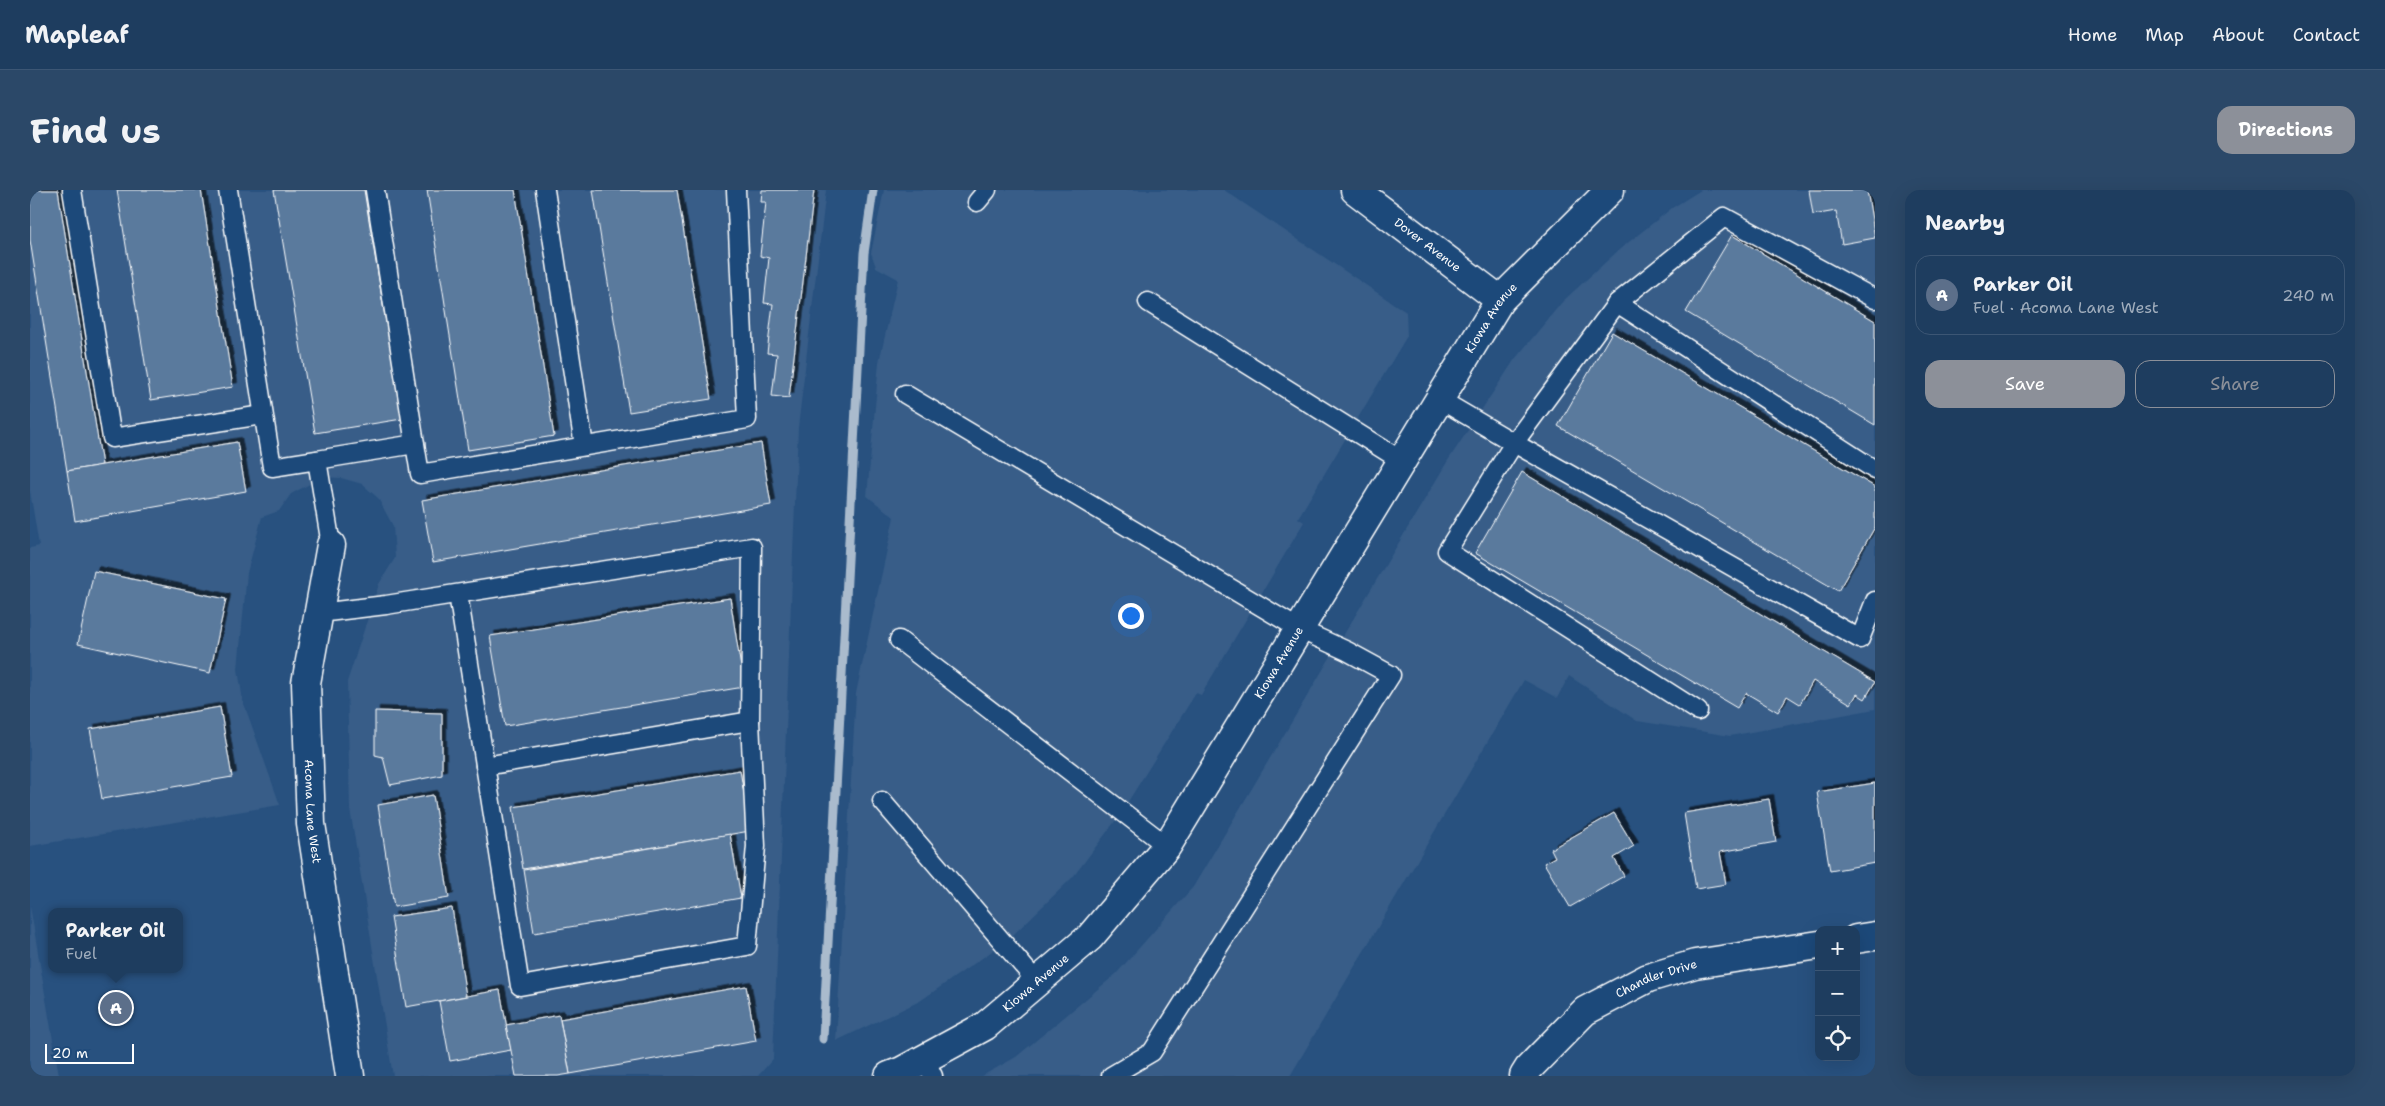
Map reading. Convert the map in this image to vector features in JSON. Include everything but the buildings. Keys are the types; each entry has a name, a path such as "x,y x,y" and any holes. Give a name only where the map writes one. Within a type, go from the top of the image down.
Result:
{"street":[{"name":"Dover Avenue","path":"1355,190 1500,300"},
{"name":"Kiowa Avenue","path":"889,1076 929,1067 985,1026 1090,937 1166,846 1500,300 1610,190"},
{"name":"Acoma Lane West","path":"331,545 306,683 311,824 350,1076"},
{"path":"1860,938 1875,936"},
{"name":"Chandler Drive","path":"1524,1076 1529,1068 1585,1011 1648,978 1695,964 1815,946"}],"lane":[{"path":"72,190 112,438 263,414"},
{"path":"228,190 272,467 415,444"},
{"path":"375,190 420,474 747,419 736,190"},
{"path":"545,190 584,446"},
{"path":"1698,711 1447,551 1514,443 1617,303 1724,217 1875,299"},
{"path":"1148,302 1402,461"},
{"path":"1617,303 1875,470"},
{"path":"904,394 1299,629 1347,651 1392,675 1152,1052 1111,1076"},
{"path":"1439,399 1860,639 1875,601"},
{"path":"317,460 331,545"},
{"path":"319,613 386,605 752,547 750,721 756,846 747,946 520,986 458,594"},
{"path":"899,640 1166,846"},
{"path":"485,766 750,721"},
{"path":"882,801 1037,982"}],"shaded area":[{"path":"30,190 826,190 798,428 773,1059 758,1076 393,1076 350,809 347,682 379,584 395,558 393,526 378,498 362,484 341,478 323,477 291,494 279,511 262,517 247,573 238,669 243,701 280,805 30,846 30,548 39,546 30,491"},
{"path":"884,190 1224,190 1406,312 1407,336 1298,518 1304,522 1201,695 1196,693 1119,816 1073,877 1014,934 988,954 920,1001 836,1041 856,693 894,517 867,496 879,362 898,279 876,267 871,253"},
{"path":"1701,190 1875,190 1875,709 1730,736 1637,721 1569,676 1557,698 1524,680 1290,1076 982,1076 1016,1057 1116,974 1193,887 1447,462 1515,359 1563,301 1620,249 1672,208"},
{"path":"30,906 59,1075 54,1076 30,1076"}],"waterway":[{"path":"823,1039 864,253 873,190"}],"place":[{"name":"Parker Oil","path":"116,1008"}]}
